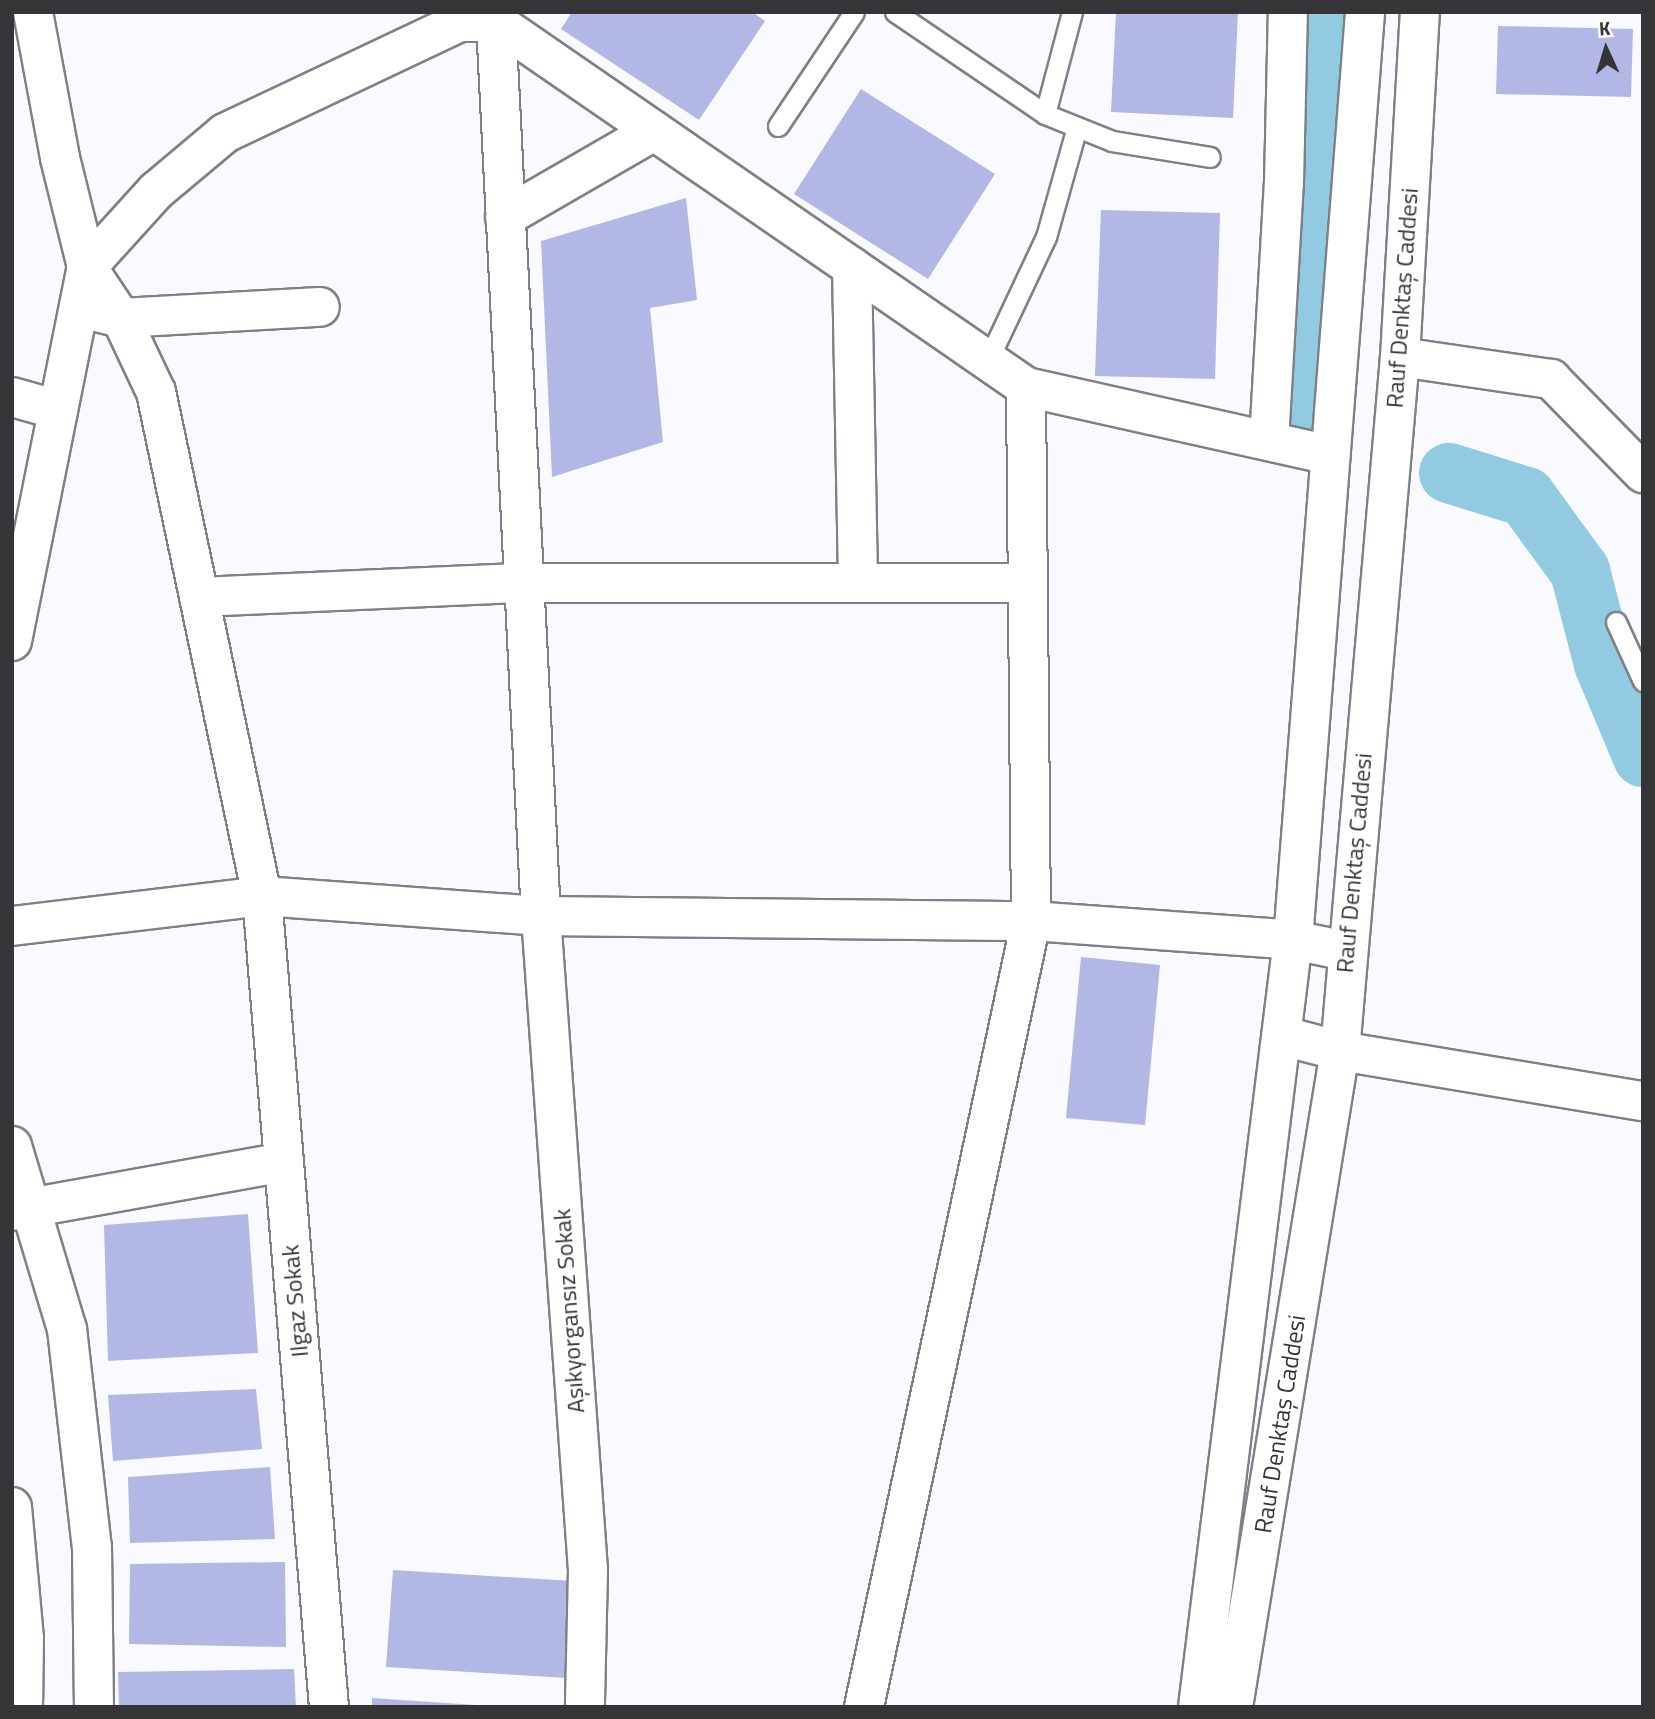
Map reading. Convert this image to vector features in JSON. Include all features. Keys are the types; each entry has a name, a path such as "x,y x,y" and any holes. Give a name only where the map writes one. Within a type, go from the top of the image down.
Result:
{"street":[{"path":"12,641 87,267 60,158 33,12"},
{"path":"1269,441 1284,183 1288,12"},
{"name":"Rauf Denktaş Caddesi","path":"1198,1707 1293,940 1365,12"},
{"name":"Rauf Denktaş Caddesi","path":"1233,1707 1340,1051 1346,951 1400,357 1420,12"},
{"path":"87,267 156,191 225,133 408,27 475,19 654,131 1026,387 1331,455"},
{"name":"Aşıkyorgansız Sokak","path":"475,19 505,217 541,916 587,1570 585,1707"},
{"path":"505,217 654,131"},
{"name":"Ilgaz Sokak","path":"87,267 121,318 156,392 262,896 329,1707"},
{"path":"852,267 858,583"},
{"path":"78,308 121,318 320,307"},
{"path":"1400,357 1551,379 1643,473"},
{"path":"864,1707 1031,921 1026,387"},
{"path":"12,397 58,410"},
{"path":"199,597 524,583 1028,583"},
{"path":"12,926 262,896 541,916 1031,921 1293,940 1346,951"},
{"path":"1283,1037 1340,1051 1643,1101"},
{"path":"12,1146 22,1209 67,1329 92,1547 94,1707"},
{"path":"22,1209 284,1162"},
{"path":"12,1507 24,1638 23,1707"}],"lane":[{"path":"778,126 854,12"},
{"path":"1045,114 1072,12"},
{"path":"899,13 1045,114 1112,141 1210,157"},
{"path":"988,360 1046,237 1077,127"},
{"path":"1616,622 1643,681"}],"building":[{"path":"572,12 752,12 765,21 699,120 561,29"},
{"path":"1116,12 1238,12 1233,118 1111,112"},
{"path":"1498,26 1633,29 1631,97 1496,94"},
{"path":"861,89 995,174 928,279 794,194"},
{"path":"686,198 697,300 650,308 663,442 552,477 541,241"},
{"path":"1101,210 1220,213 1215,379 1095,376"},
{"path":"1081,957 1160,965 1145,1125 1066,1118"},
{"path":"248,1214 258,1353 108,1361 104,1225"},
{"path":"256,1389 262,1449 113,1461 108,1395"},
{"path":"270,1467 275,1539 130,1543 128,1477"},
{"path":"285,1562 286,1647 129,1644 130,1564"},
{"path":"393,1570 573,1581 567,1678 386,1667"},
{"path":"294,1669 296,1707 119,1707 118,1672"},
{"path":"372,1698 476,1705 476,1707 372,1707"}],"waterway":[{"path":"1295,411 1322,12"},
{"path":"1449,473 1526,497 1580,571 1604,664 1643,757"}]}
